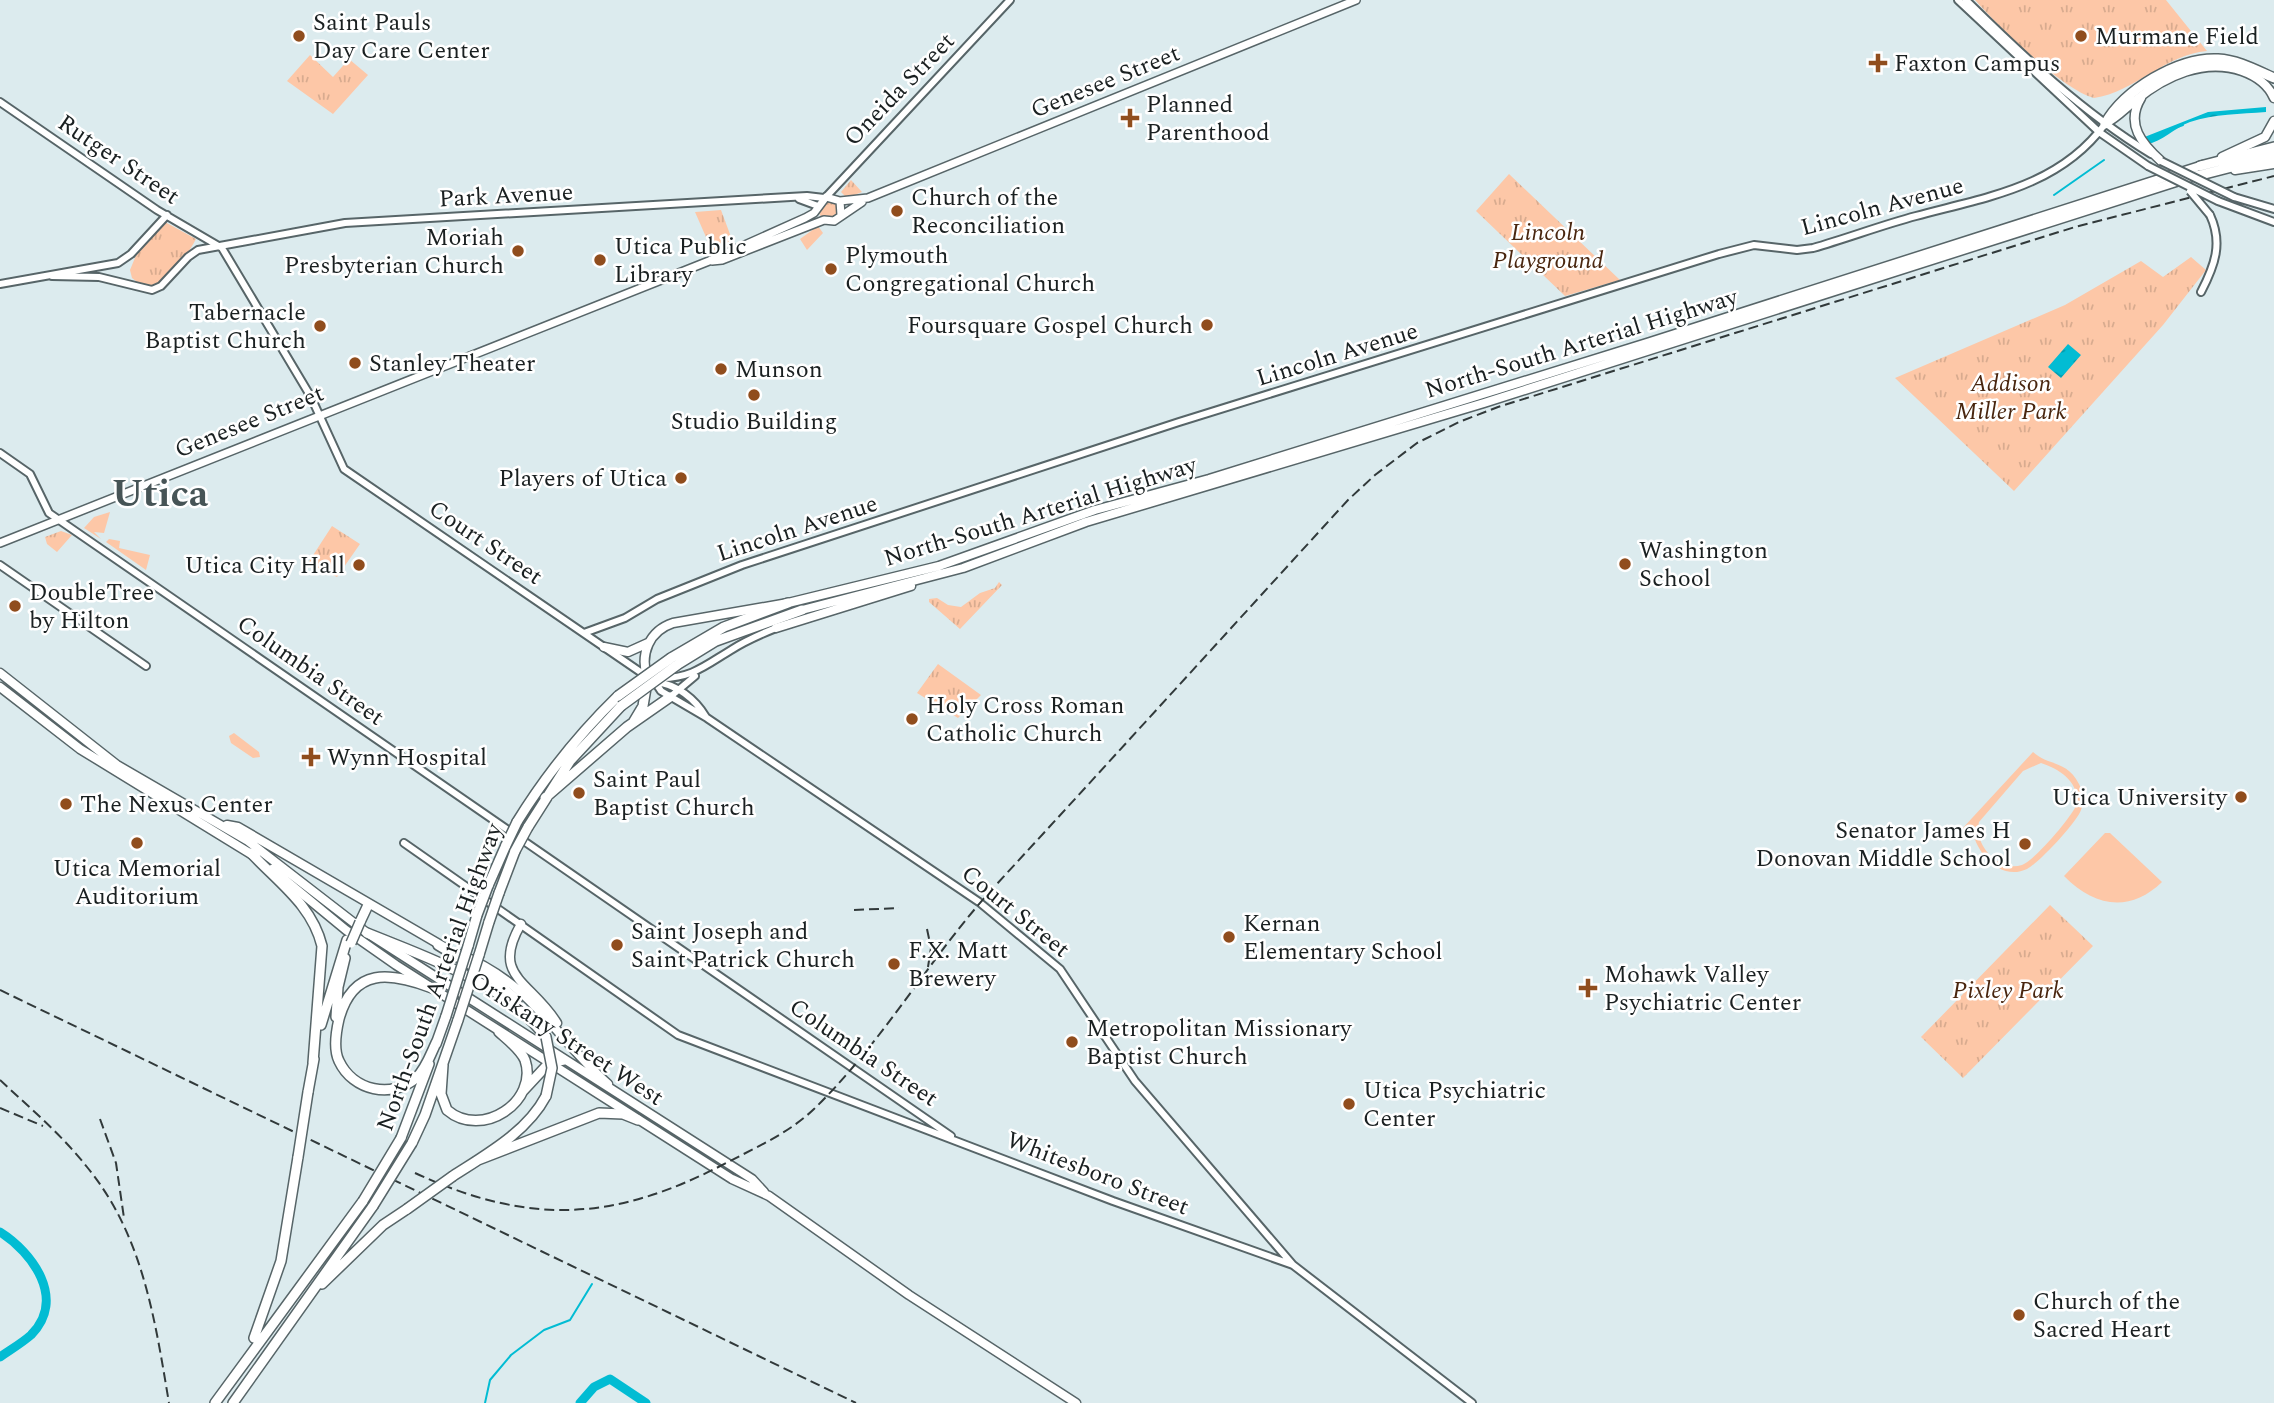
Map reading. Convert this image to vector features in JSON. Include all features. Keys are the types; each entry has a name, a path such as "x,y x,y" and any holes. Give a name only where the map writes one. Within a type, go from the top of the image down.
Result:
{"highway":[{"path":"2102,128 2110,114 2146,85 2197,60 2225,60 2274,78"},
{"name":"North-South Arterial Highway","path":"2200,166 2274,148"},
{"name":"North-South Arterial Highway","path":"2197,176 2274,156"},
{"name":"North-South Arterial Highway","path":"215,1403 363,1201 401,1138 416,1106 488,887 517,822 555,764 586,727 724,627 788,603"},
{"name":"North-South Arterial Highway","path":"674,662 716,641 802,610"},
{"path":"627,727 643,706 651,680"},
{"path":"545,798 627,727 670,697"},
{"name":"North-South Arterial Highway","path":"233,1403 274,1341 373,1206 412,1143 443,1065 515,851 545,798 583,745 620,701"},
{"path":"251,853 310,914 319,934 322,946 313,1063"},
{"path":"238,1369 258,1331 281,1261 313,1063 326,1003 366,904"},
{"path":"367,933 482,984 519,1007 546,1037"},
{"path":"349,941 338,987 336,1029 340,1063 360,1084 376,1090 391,1090 414,1079 437,1041"},
{"path":"274,1341 337,1268 383,1226 517,1132 547,1096 552,1068 546,1037 539,1022 489,976 438,945"},
{"path":"336,1029 347,996 362,982 394,977 432,988"},
{"path":"499,1031 518,1050 526,1064 524,1084 519,1096"},
{"path":"443,1065 444,1105 464,1121 478,1123 494,1119 550,1063 564,1060"},
{"path":"478,1160 599,1113 623,1114 638,1120"}],"main road":[{"name":"Genesee Street","path":"841,215 868,198 1356,0"},
{"path":"2102,128 2145,93 2188,71 2212,66 2248,74 2268,87 2274,98"},
{"path":"2145,93 2138,104 2135,127 2142,142 2161,161"},
{"path":"2200,166 2259,142 2271,131 2274,121"},
{"path":"2197,176 2274,164"},
{"name":"North-South Arterial Highway","path":"788,603 949,563 1095,510 1209,479 1650,342 2200,166"},
{"name":"North-South Arterial Highway","path":"802,610 963,568 1086,522 1471,407 2197,176"},
{"path":"825,198 839,201 841,215 834,221 824,220 818,207 825,198"},
{"name":"Genesee Street","path":"839,201 868,198"},
{"name":"Genesee Street","path":"0,543 318,414 709,261 805,218 818,207"},
{"name":"Genesee Street","path":"709,261 722,260 824,220"},
{"path":"776,628 963,568"},
{"path":"604,647 628,652 650,641 664,626 788,603"},
{"path":"650,641 643,660 651,680"},
{"name":"Oriskany Street West","path":"0,673 99,752 258,849 367,933 752,1179 769,1196 909,1295 1076,1403"},
{"name":"Oriskany Street West","path":"0,687 80,749 251,853 346,930 432,988 732,1179 769,1196"},
{"path":"220,824 238,827 366,904 514,985 532,1000 582,1061 626,1100"},
{"path":"521,924 509,945 510,967 549,1011 564,1038"}],"street":[{"name":"Oneida Street","path":"825,198 1010,0"},
{"path":"1958,0 2148,166 2183,186 2274,222"},
{"path":"1966,0 2102,128 2234,197 2274,209"},
{"name":"Rutger Street","path":"0,102 167,215 218,245"},
{"name":"Lincoln Avenue","path":"584,634 625,618 657,599 742,565 1140,435 1745,246 1797,250 1813,248 1914,216 1997,195 2037,180 2068,163 2102,128"},
{"name":"Oneida Street","path":"839,201 837,194 846,174"},
{"path":"2183,186 2198,198 2210,215 2218,236 2217,252 2201,292"},
{"name":"Park Avenue","path":"797,198 818,207"},
{"name":"Park Avenue","path":"188,257 218,245 372,221 825,198"},
{"path":"0,284 118,263 131,254 167,215"},
{"path":"52,276 99,277 158,288 188,257 201,235"},
{"name":"Court Street","path":"218,245 228,255 299,376 344,469 604,647 670,697 707,718 980,902 1060,969 1135,1081 1293,1265"},
{"name":"Columbia Street","path":"0,453 30,474 49,513 955,1140"},
{"path":"0,565 146,666"},
{"path":"670,697 699,672 746,641 776,628"},
{"path":"651,680 699,672"},
{"name":"Court Street","path":"651,680 669,684 680,691 707,718"},
{"name":"Whitesboro Street","path":"404,843 678,1035 1113,1201 1293,1265 1472,1403"}],"green space":[{"path":"1975,0 2166,0 2207,51 2178,59 2123,89 2094,98 2065,83 2048,70 2014,41"},
{"path":"310,55 333,77 349,59 368,75 333,114 287,81"},
{"name":"Lincoln Playground","path":"1509,174 1620,280 1565,296 1476,211"},
{"path":"851,180 862,192 847,198 841,192"},
{"path":"822,200 840,201 838,219 822,218 818,212"},
{"path":"721,210 734,245 713,253 695,212"},
{"path":"165,222 196,239 183,259 161,281 155,286 141,285 132,278 130,270 137,253"},
{"path":"818,226 823,233 807,250 800,239"},
{"name":"Addison Miller Park","path":"2191,257 2206,270 2163,325 2014,491 1895,378 2065,305 2141,261 2163,277"},
{"path":"110,512 104,533 94,532 101,539 84,528 94,517"},
{"path":"332,526 360,544 337,577 308,563"},
{"path":"61,531 72,535 57,552 47,544 45,537"},
{"path":"109,539 120,541 119,548 150,555 146,570 106,542"},
{"path":"999,582 1002,585 960,629 929,602 929,599 937,598 948,605 961,607 980,593 995,588"},
{"path":"938,664 981,695 958,718 917,693"},
{"path":"234,733 259,752 260,757 253,758 231,743 229,736"},
{"path":"2033,752 2069,771 2082,790 2083,803 2078,816 2048,851 2027,869 2017,872 1998,868 1983,854 1972,827 1965,834 1961,830","holes":["2041,763 2071,783 2075,789 2077,804 2052,838 2028,862 2022,865 2004,865 1984,847 1978,830 1979,822 2023,771"]},
{"path":"2105,833 2110,833 2162,882 2137,898 2112,902 2087,894 2064,876"},
{"name":"Pixley Park","path":"2050,905 2093,946 1963,1078 1921,1037"}],"water":[{"path":"2266,107 2266,112 2199,119 2152,143 2147,144 2142,138 2208,112"},
{"path":"2068,344 2081,355 2061,378 2048,367"}],"waterway":[{"path":"2172,129 2183,125"},
{"path":"2054,195 2104,160"},
{"path":"0,1232 23,1251 33,1264 41,1278 46,1307 41,1321 31,1335 0,1357"},
{"path":"485,1403 490,1380 511,1355 544,1330 570,1320 592,1284"},
{"path":"580,1403 594,1387 610,1379 646,1403"}],"railway":[{"path":"415,1173 457,1190 498,1202 536,1209 574,1210 650,1196 689,1181 795,1125 814,1109 862,1056 949,941 995,886 1348,500 1417,443 1459,422 1498,407 2075,227 2274,176"},
{"path":"854,910 899,908"},
{"path":"927,929 931,948 928,967"},
{"path":"0,990 856,1403"},
{"path":"0,1080 77,1155 106,1193 121,1221 144,1279 169,1403"},
{"path":"0,1108 43,1126"},
{"path":"100,1119 116,1163 124,1218"}],"place":[{"name":"Saint Pauls Day Care Center","path":"299,36"},
{"name":"Murmane Field","path":"2081,36"},
{"name":"Faxton Campus","path":"1878,63"},
{"name":"Planned Parenthood","path":"1130,118"},
{"name":"Church of the Reconciliation","path":"897,211"},
{"name":"Moriah Presbyterian Church","path":"518,251"},
{"name":"Utica Public Library","path":"600,260"},
{"name":"Plymouth Congregational Church","path":"831,269"},
{"name":"Foursquare Gospel Church","path":"1207,325"},
{"name":"Tabernacle Baptist Church","path":"320,326"},
{"name":"Stanley Theater","path":"355,363"},
{"name":"Munson","path":"721,369"},
{"name":"Studio Building","path":"754,395"},
{"name":"Players of Utica","path":"681,478"},
{"name":"Washington School","path":"1625,564"},
{"name":"Utica City Hall","path":"359,565"},
{"name":"DoubleTree by Hilton","path":"15,606"},
{"name":"Holy Cross Roman Catholic Church","path":"912,719"},
{"name":"Wynn Hospital","path":"311,757"},
{"name":"Saint Paul Baptist Church","path":"579,793"},
{"name":"Utica University","path":"2241,797"},
{"name":"The Nexus Center","path":"66,804"},
{"name":"Utica Memorial Auditorium","path":"137,843"},
{"name":"Senator James H Donovan Middle School","path":"2025,844"},
{"name":"Kernan Elementary School","path":"1229,937"},
{"name":"Saint Joseph and Saint Patrick Church","path":"617,945"},
{"name":"F.X. Matt Brewery","path":"894,964"},
{"name":"Mohawk Valley Psychiatric Center","path":"1588,988"},
{"name":"Metropolitan Missionary Baptist Church","path":"1072,1042"},
{"name":"Utica Psychiatric Center","path":"1349,1104"},
{"name":"Church of the Sacred Heart","path":"2019,1315"}],"district":[{"name":"Utica","path":"160,493"}]}
